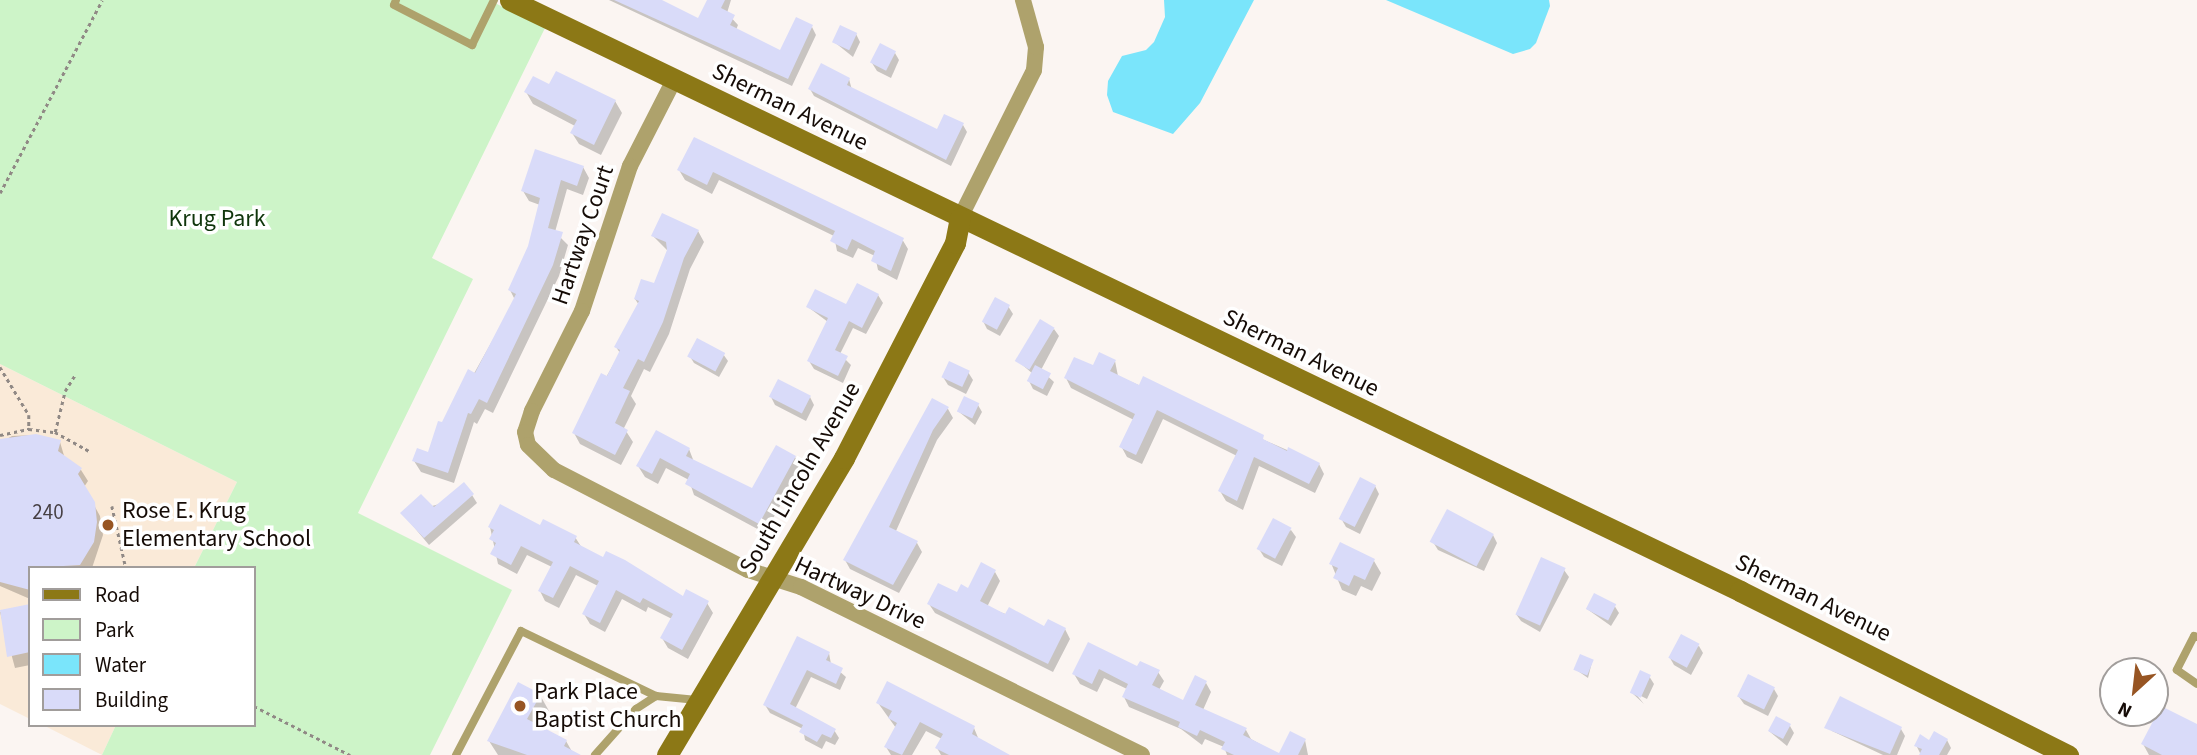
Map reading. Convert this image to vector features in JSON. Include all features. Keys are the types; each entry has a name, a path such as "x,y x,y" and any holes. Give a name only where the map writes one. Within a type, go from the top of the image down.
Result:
{"street":[{"name":"Sherman Avenue","path":"510,0 1740,591 2068,755"},
{"path":"960,218 1034,70 1036,47 1023,0"},
{"name":"Hartway Court","path":"528,445 525,432 532,411 582,311 623,186 674,80"},
{"name":"South Lincoln Avenue","path":"667,755 845,458 955,243 960,218"},
{"name":"Hartway Drive","path":"528,445 554,470 748,570 801,587 1142,755"}],"lane":[{"path":"395,3 472,45 494,0"},
{"path":"456,755 521,631 656,696 700,700"},
{"path":"2197,637 2193,636 2177,670 2197,684"},
{"path":"595,755 636,709 656,696"}],"path":[{"path":"0,193 102,0"},
{"path":"0,367 29,415 29,429"},
{"path":"55,432 65,391 75,375"},
{"path":"0,435 29,429 55,432 91,452"},
{"path":"111,506 126,566"},
{"path":"256,707 350,755"}],"shaded area":[{"name":"Rose E. Krug Elementary School","path":"0,364 237,482 195,566 28,566 28,718 0,704"},
{"path":"47,727 115,727 102,755"}],"green space":[{"name":"Krug Park","path":"0,0 489,0 545,28 432,258 473,279 358,513 512,590 430,755 102,755 115,727 256,727 256,566 195,566 237,482 0,364"}],"water":[{"path":"1164,0 1254,0 1200,103 1173,134 1113,112 1107,95 1108,81 1122,56 1146,50 1154,42 1165,17"},
{"path":"1386,0 1549,0 1550,6 1536,43 1530,49 1513,54"}],"building":[{"path":"614,0 662,0 698,18 707,0 725,0 721,8 735,15 730,25 780,50 796,17 813,25 788,79"},
{"path":"840,25 857,33 849,50 832,42"},
{"path":"880,43 896,51 886,71 870,63"},
{"path":"821,63 850,78 847,85 937,129 944,114 964,123 946,160 808,89"},
{"path":"556,71 616,100 594,145 570,133 577,120 524,92 533,76 549,84"},
{"path":"694,137 904,238 891,271 871,261 875,251 852,239 847,250 830,241 835,231 713,172 707,185 677,170"},
{"path":"535,149 584,166 577,186 561,180 548,228 563,232 553,265 487,403 479,399 471,414 468,413 448,473 412,461 417,448 428,452 438,421 442,422 468,369 475,373 516,294 508,290 528,246 540,198 521,191"},
{"path":"662,213 699,230 684,258 663,322 644,362 638,359 623,388 630,391 615,423 628,430 615,455 572,433 601,373 607,376 620,350 614,347 639,301 634,299 641,279 654,283 667,250 666,242 651,236"},
{"path":"857,283 879,294 862,328 849,321 835,350 848,356 838,376 807,361 828,318 806,307 815,289 846,304"},
{"path":"995,297 1010,305 997,330 982,322"},
{"path":"1040,319 1055,328 1029,370 1015,361"},
{"path":"697,338 725,353 715,372 687,357"},
{"path":"1099,352 1116,360 1110,371 1139,385 1143,376 1264,435 1263,439 1287,451 1288,447 1320,463 1309,484 1254,457 1237,501 1218,491 1238,450 1157,410 1136,455 1119,447 1135,414 1064,378 1074,357 1093,365"},
{"path":"949,361 970,371 962,387 941,377"},
{"path":"1035,365 1051,373 1043,389 1027,381"},
{"path":"778,379 811,396 802,414 769,397"},
{"path":"964,396 979,403 972,419 957,411"},
{"path":"932,398 949,407 933,430 889,527 918,541 893,585 843,560"},
{"path":"656,430 690,448 686,456 752,488 776,445 796,456 759,524 685,484 690,474 660,458 652,474 636,466"},
{"path":"36,434 61,440 58,451 82,468 78,474 95,502 97,522 94,542 80,565 28,566 28,589 0,582 0,439"},
{"path":"1360,477 1376,485 1355,527 1339,519"},
{"path":"464,482 474,494 424,538 400,513 421,494 434,507"},
{"path":"500,504 540,525 543,519 577,536 574,542 603,557 606,551 625,560 683,596 686,589 709,601 682,650 660,638 673,614 643,598 640,603 616,590 600,623 582,614 599,581 570,566 553,598 538,591 553,562 521,546 511,565 490,554 496,543 489,539 494,530 488,527"},
{"path":"1447,509 1494,534 1476,567 1430,542"},
{"path":"1273,518 1292,528 1275,559 1257,549"},
{"path":"1340,542 1375,559 1365,580 1354,575 1349,586 1333,578 1338,568 1329,564"},
{"path":"1541,557 1566,568 1540,626 1515,615"},
{"path":"981,562 996,570 980,601 1005,614 1009,607 1044,626 1048,619 1066,628 1048,664 927,604 938,583 957,592 961,584 968,588"},
{"path":"1594,593 1616,604 1608,620 1586,609"},
{"path":"28,604 28,652 7,657 0,610"},
{"path":"1681,634 1700,644 1687,668 1668,658"},
{"path":"797,636 830,652 826,660 843,668 836,684 807,670 790,704 836,729 831,738 822,734 817,742 799,732 803,725 763,705"},
{"path":"1088,642 1137,666 1140,661 1160,670 1152,685 1183,700 1195,675 1207,681 1195,705 1247,728 1243,735 1279,753 1290,731 1306,739 1298,755 1234,755 1221,749 1225,742 1200,730 1197,736 1178,727 1180,722 1122,697 1128,684 1099,669 1092,684 1072,674"},
{"path":"1580,654 1594,660 1587,676 1573,670"},
{"path":"1640,670 1651,675 1641,698 1630,693"},
{"path":"1748,674 1775,687 1764,710 1737,696"},
{"path":"887,681 975,726 972,734 1010,755 949,755 935,748 943,734 920,722 902,755 884,747 897,723 888,718 892,711 876,703"},
{"name":"Park Place Baptist Church","path":"518,682 541,694 527,719 567,740 564,746 581,755 527,755 487,741"},
{"path":"1840,696 1902,727 1890,754 1824,728"},
{"path":"2169,710 2197,724 2197,755 2162,755 2141,744 2150,727 2169,727"},
{"path":"1776,716 1791,724 1783,739 1768,731"},
{"path":"1934,731 1948,739 1939,755 1919,755 1922,749 1914,746 1920,734 1929,740"}],"place":[{"name":"Rose E. Krug Elementary School","path":"108,525"},
{"name":"Park Place Baptist Church","path":"520,706"}]}
